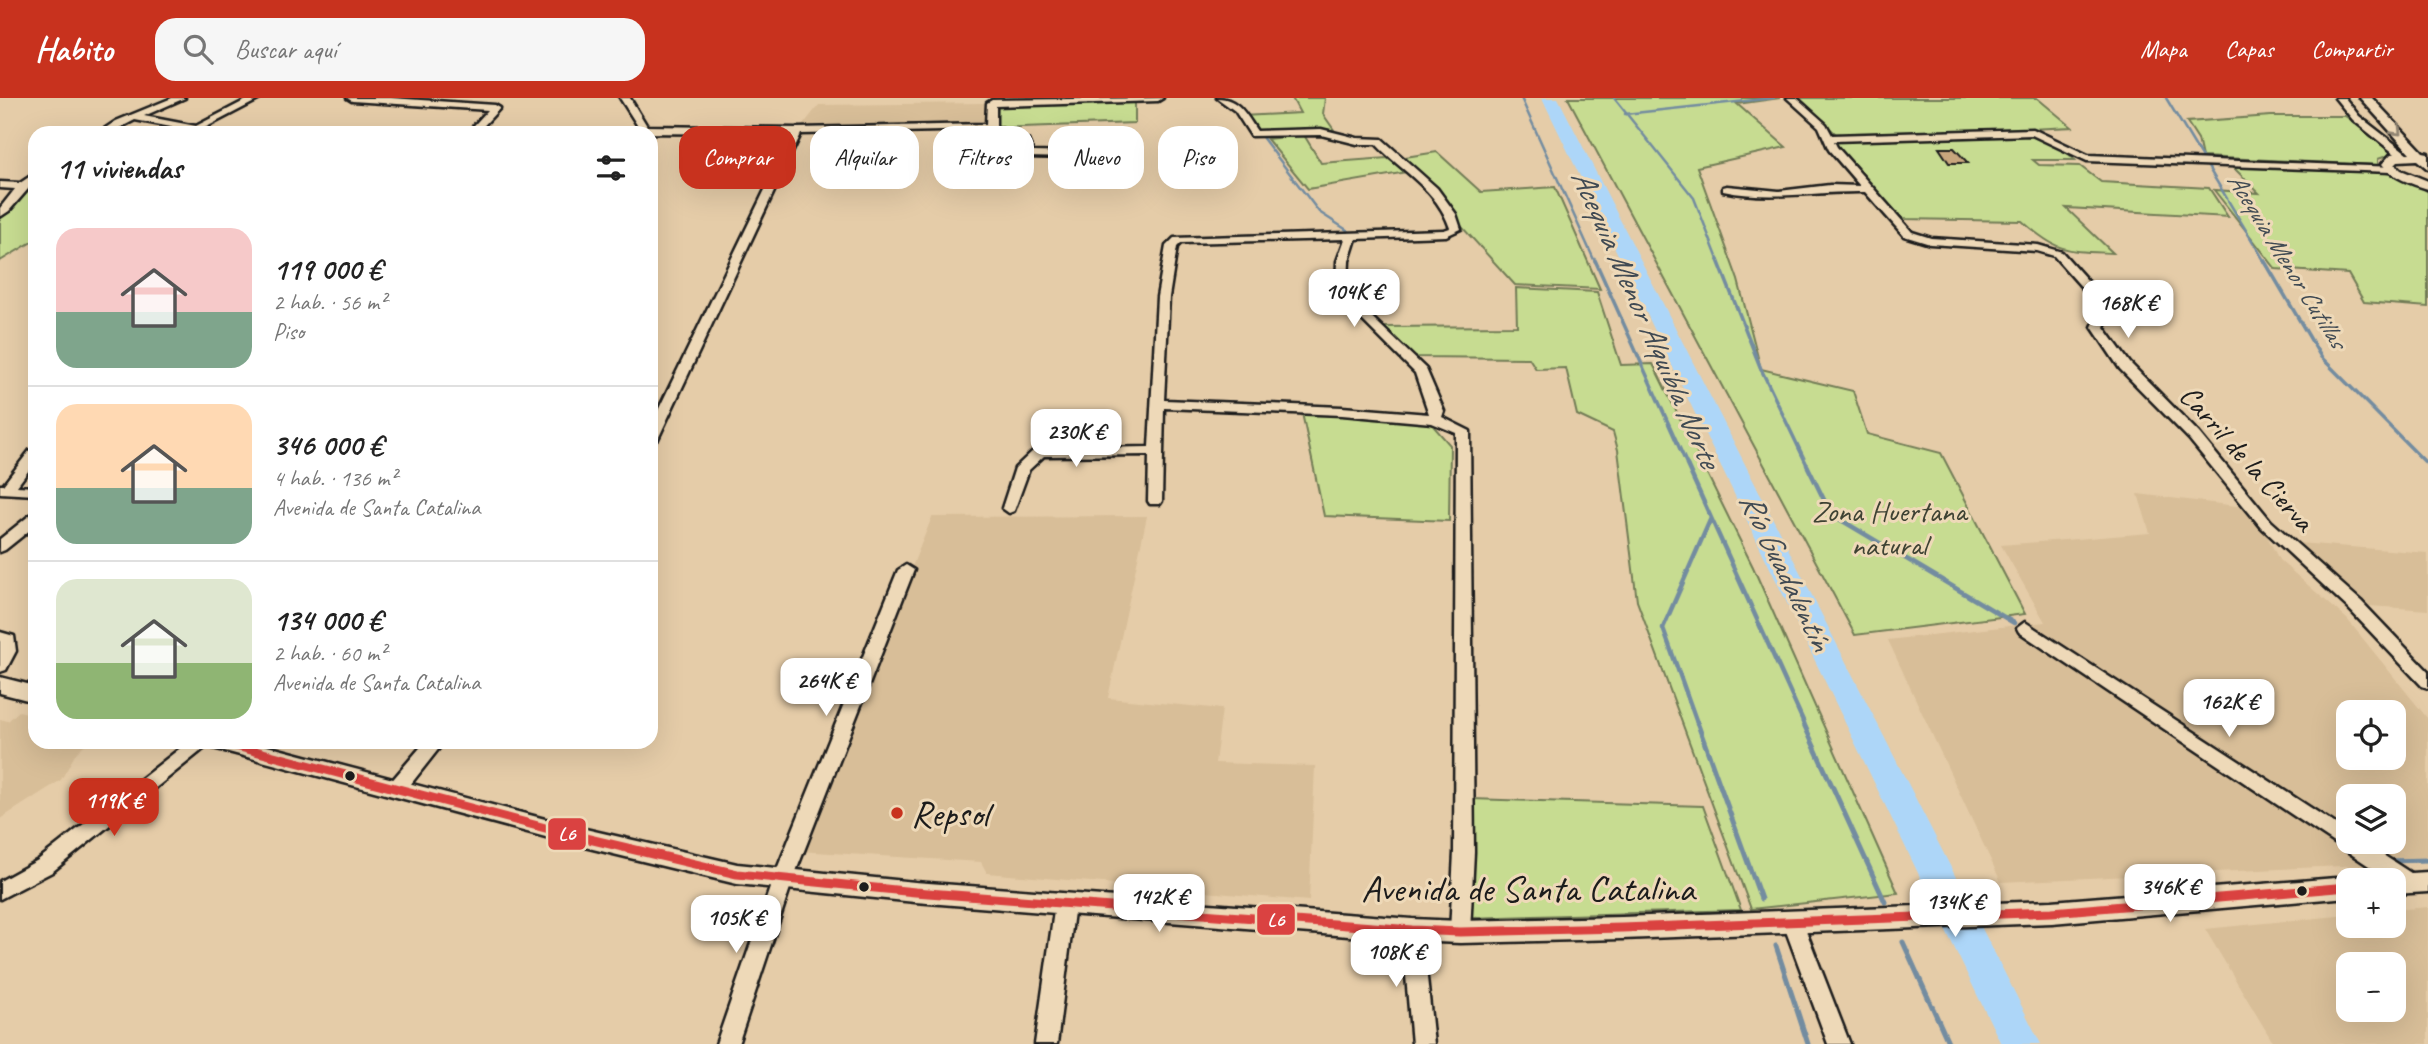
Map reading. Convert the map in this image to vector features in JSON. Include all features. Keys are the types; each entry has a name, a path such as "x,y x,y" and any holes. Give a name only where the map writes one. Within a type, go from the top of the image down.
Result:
{"main road":[{"path":"2366,98 2425,159"},
{"path":"2425,159 2404,156 2390,160 2391,169 2428,185"},
{"path":"0,685 28,692"},
{"name":"Avenida de Santa Catalina","path":"246,749 669,859 737,874 1065,904 1412,930 1460,932 1793,923 2052,912 2336,888"}],"street":[{"path":"117,126 180,98"},
{"path":"203,126 257,98"},
{"path":"352,98 495,108 478,126"},
{"path":"625,98 638,126"},
{"path":"991,126 992,100 1158,98"},
{"path":"1155,501 1163,297 1172,246 1178,240 1446,233 1456,229 1454,218 1416,171 1392,156 1379,141 1357,141 1321,132 1266,136 1254,134 1238,109 1222,98"},
{"name":"Carril de la Cierva","path":"1792,98 1823,126 1832,148 1908,234 1930,241 2038,248 2058,254 2106,308 2098,327 2125,366 2194,436 2266,524 2355,604 2428,682"},
{"path":"2340,98 2357,118 2404,156"},
{"path":"135,117 182,126"},
{"path":"658,131 933,128"},
{"path":"658,424 798,131"},
{"path":"1830,138 2033,132 2050,137 2069,153 2087,158 2391,169"},
{"path":"0,214 11,204 20,186 28,181"},
{"path":"0,185 20,186"},
{"path":"1727,189 1779,194 1830,188 1867,189"},
{"path":"1352,236 1343,261 1342,284 1350,302 1421,372 1437,411 1435,419"},
{"path":"1157,404 1342,411 1435,419 1463,431 1464,852 1460,932"},
{"path":"1009,508 1022,468 1040,452 1156,452"},
{"path":"4,489 28,461"},
{"path":"4,489 28,491"},
{"path":"0,547 28,524"},
{"path":"727,1044 783,879 906,570"},
{"path":"2025,628 2411,883"},
{"path":"0,638 8,640 8,652 0,666"},
{"path":"0,891 45,866 191,749"},
{"path":"396,789 429,749"},
{"path":"1046,1044 1065,904"},
{"path":"1793,923 1839,1044"},
{"path":"1412,930 1423,1044"}],"shaded area":[{"path":"986,103 991,126 919,128 919,126 810,126 810,131 798,131 819,105"},
{"path":"2138,494 2253,508 2279,560 2347,619 2428,719 2428,862 2001,882 1888,640 2045,622 2001,545 2150,533"},
{"path":"1147,516 1108,698 1222,709 1215,763 1315,766 1309,901 987,873 981,862 798,851 932,517"},
{"path":"2285,542 2428,553 2428,610 2355,605"},
{"path":"19,711 28,713 28,749 80,749 61,780 0,819 0,719 8,721"},
{"path":"2428,907 2428,1044 2274,1044 2205,929 2336,916 2336,938 2406,938 2406,909"}],"green space":[{"path":"1292,98 1325,98 1323,114 1334,130 1266,136 1254,134 1242,116 1300,113"},
{"name":"Zona Huertana natural","path":"1568,98 1780,98 1737,104 1786,147 1697,167 1738,280 1761,369 1853,391 1867,434 1941,453 2025,614 1855,635"},
{"path":"1799,98 2037,98 2072,127 1840,138"},
{"path":"1135,101 1135,123 996,126 998,105"},
{"path":"2271,116 2345,116 2399,152 2378,159 2378,165 2202,157 2198,139 2187,122"},
{"path":"2033,132 2053,139 2075,160 2033,160 2039,165 2080,166 2101,182 2209,188 2228,217 2066,208 2113,253 2084,252 2054,245 2022,221 1903,219 1831,142"},
{"path":"1304,135 1321,163 1387,158 1407,172 1308,189 1267,139"},
{"path":"1437,152 1481,192 1555,187 1600,289 1515,285 1399,158"},
{"path":"2229,163 2304,164 2363,169 2412,181 2428,192 2428,307 2364,302 2348,274 2276,269 2214,190 2259,193"},
{"path":"20,186 28,187 28,244 0,261 0,214"},
{"path":"1516,288 1597,292 1621,365 1653,364 1753,567 1898,893 1751,909 1637,601 1618,450 1613,432 1577,415 1566,368 1536,369 1529,358 1413,357 1381,327 1517,326"},
{"path":"1302,413 1429,421 1450,445 1449,521 1324,516"},
{"path":"1471,799 1703,806 1741,910 1468,918"}],"building":[{"path":"1939,148 1954,148 1968,163 1949,163"}],"waterway":[{"name":"Acequia Menor Alquibla Norte","path":"1521,98 1595,262"},
{"name":"Río Guadalentín","path":"1550,98 2021,1044"},
{"path":"1614,98 1627,114"},
{"path":"1627,114 1774,98"},
{"name":"Acequia Menor Cutillas","path":"2166,98 2203,159"},
{"path":"1627,114 1694,198 1719,262"},
{"path":"1262,137 1319,212 1350,232"},
{"name":"Acequia Menor Cutillas","path":"2205,162 2265,262"},
{"name":"Acequia Menor Alquibla Norte","path":"1595,260 1688,467"},
{"path":"1718,260 1761,369 1808,467"},
{"name":"Acequia Menor Cutillas","path":"2264,260 2321,357 2428,465"},
{"name":"Acequia Menor Alquibla Norte","path":"1687,465 1804,723"},
{"path":"1807,465 1831,514 2014,623"},
{"path":"1697,723 1663,628 1711,518"},
{"path":"1697,722 1761,899"},
{"name":"Acequia Menor Alquibla Norte","path":"1803,722 1885,902"},
{"path":"2387,861 2428,860"},
{"name":"Acequia Menor Alquibla Norte","path":"1903,942 1949,1044"},
{"path":"1776,946 1808,1044"}],"transit line":[{"name":"L6","path":"247,749 568,834 737,874 915,892 1412,930 1460,932 1622,928 2052,912 2336,888"}],"place":[{"name":"Repsol","path":"897,813"}]}
